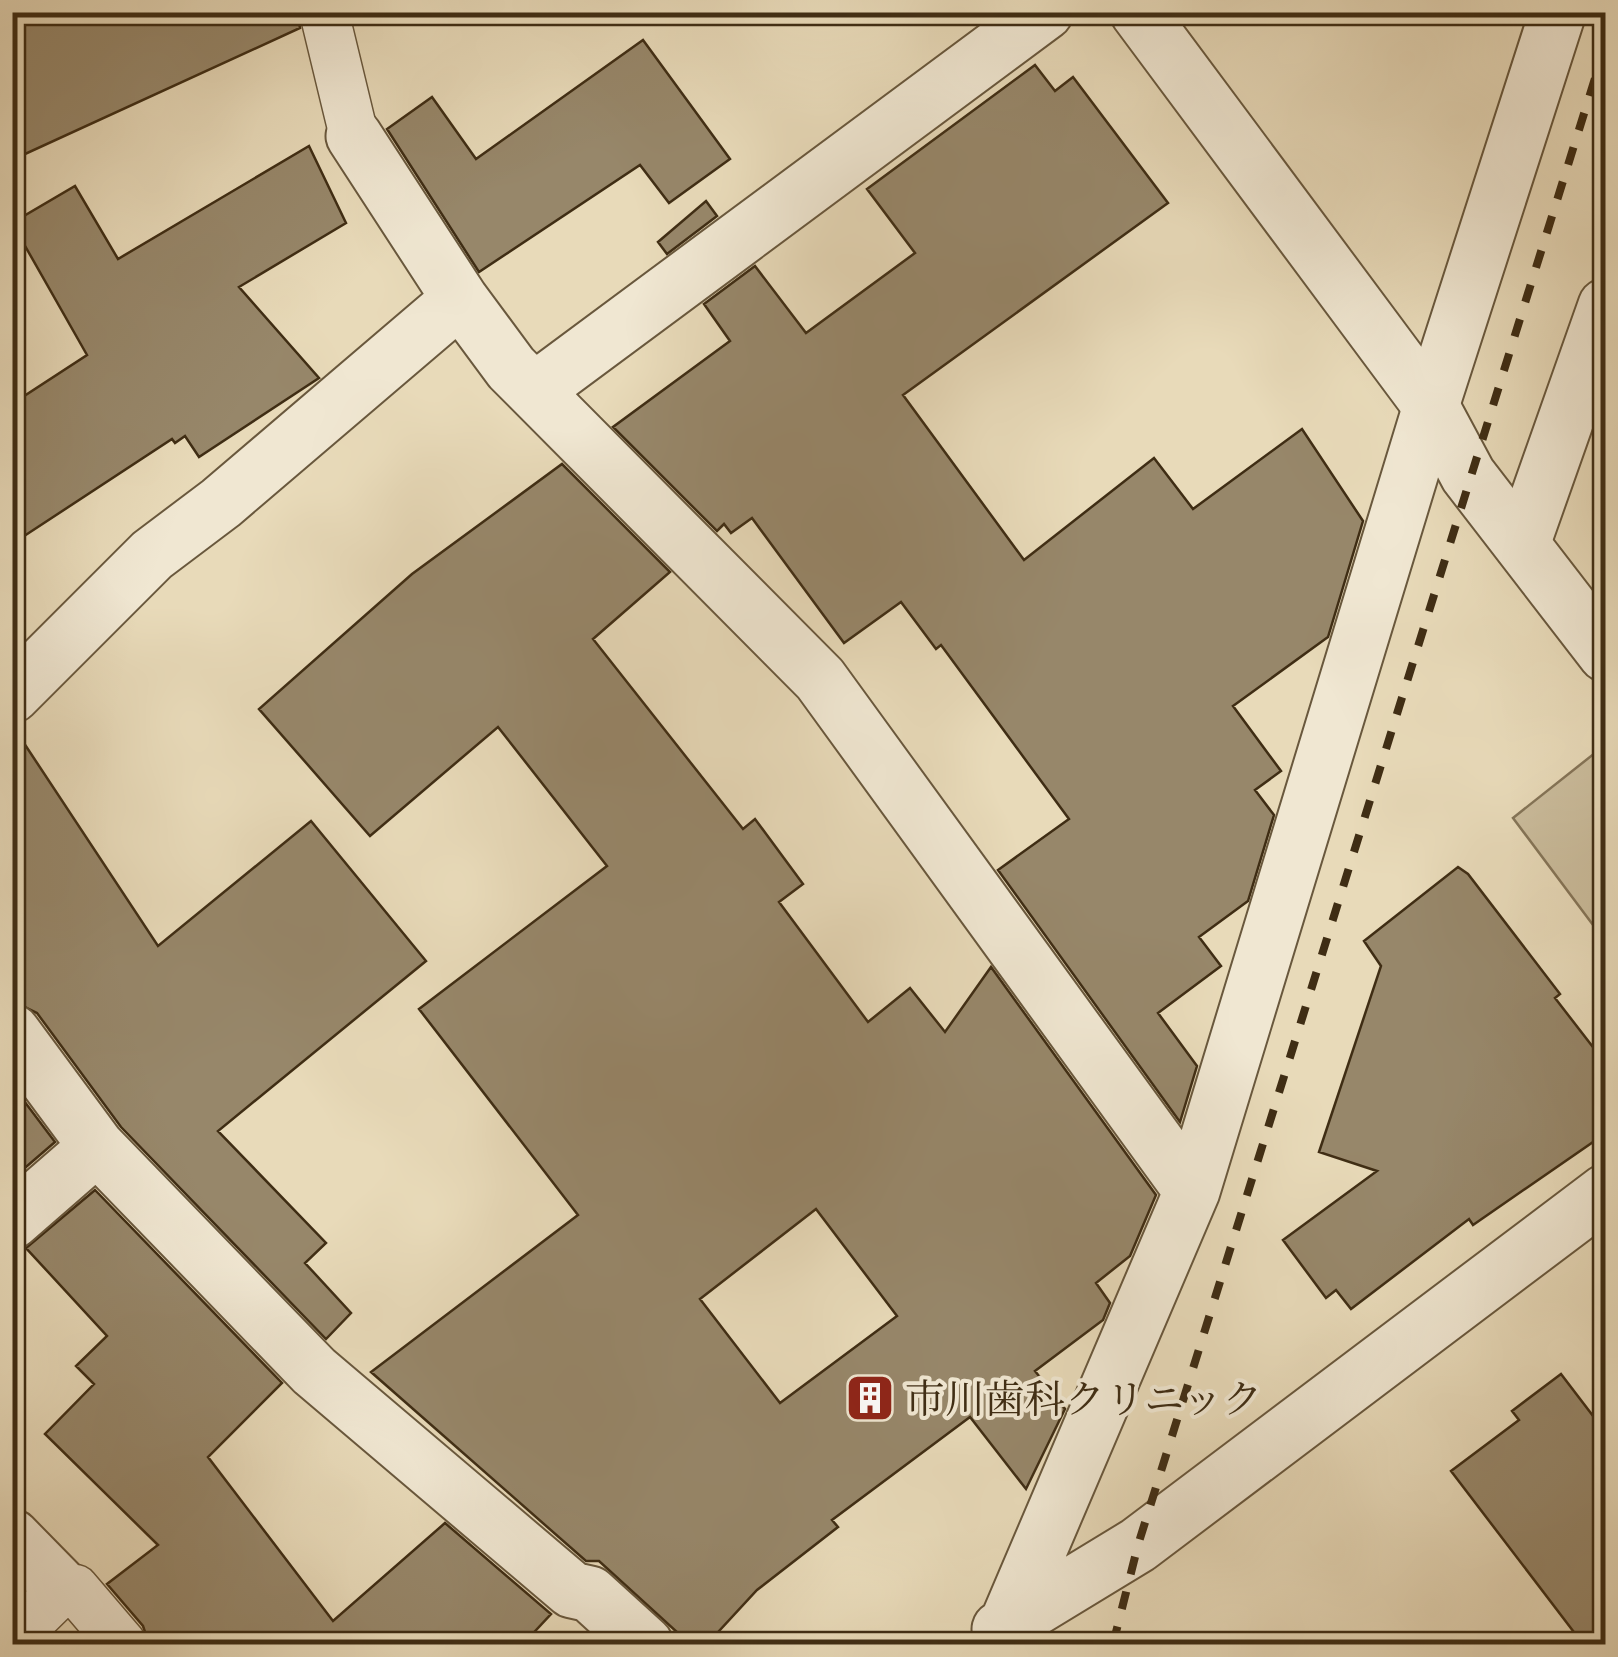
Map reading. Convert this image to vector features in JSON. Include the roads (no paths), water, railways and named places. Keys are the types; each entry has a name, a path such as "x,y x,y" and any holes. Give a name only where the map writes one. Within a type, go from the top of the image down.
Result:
{"street":[{"path":"534,391 1045,12"},
{"path":"1138,12 1431,406 1468,475 1606,654"},
{"path":"994,1633 1192,1192 1431,406 1558,12"},
{"path":"354,136 460,299 534,391 820,680 1192,1192"},
{"path":"12,695 152,555 221,503 460,299"},
{"path":"1522,544 1606,306"},
{"path":"12,1032 98,1147 314,1372 572,1590 590,1594 645,1644"},
{"path":"12,1221 98,1147"},
{"path":"994,1633 1138,1545 1606,1192"},
{"path":"12,1537 62,1589"}],"lane":[{"path":"324,12 354,136"},
{"path":"12,1639 62,1589 75,1589 122,1644"}],"railway":[{"path":"1113,1644 1138,1545 1606,43"}],"place":[{"name":"市川歯科クリニック","path":"870,1398"}]}
